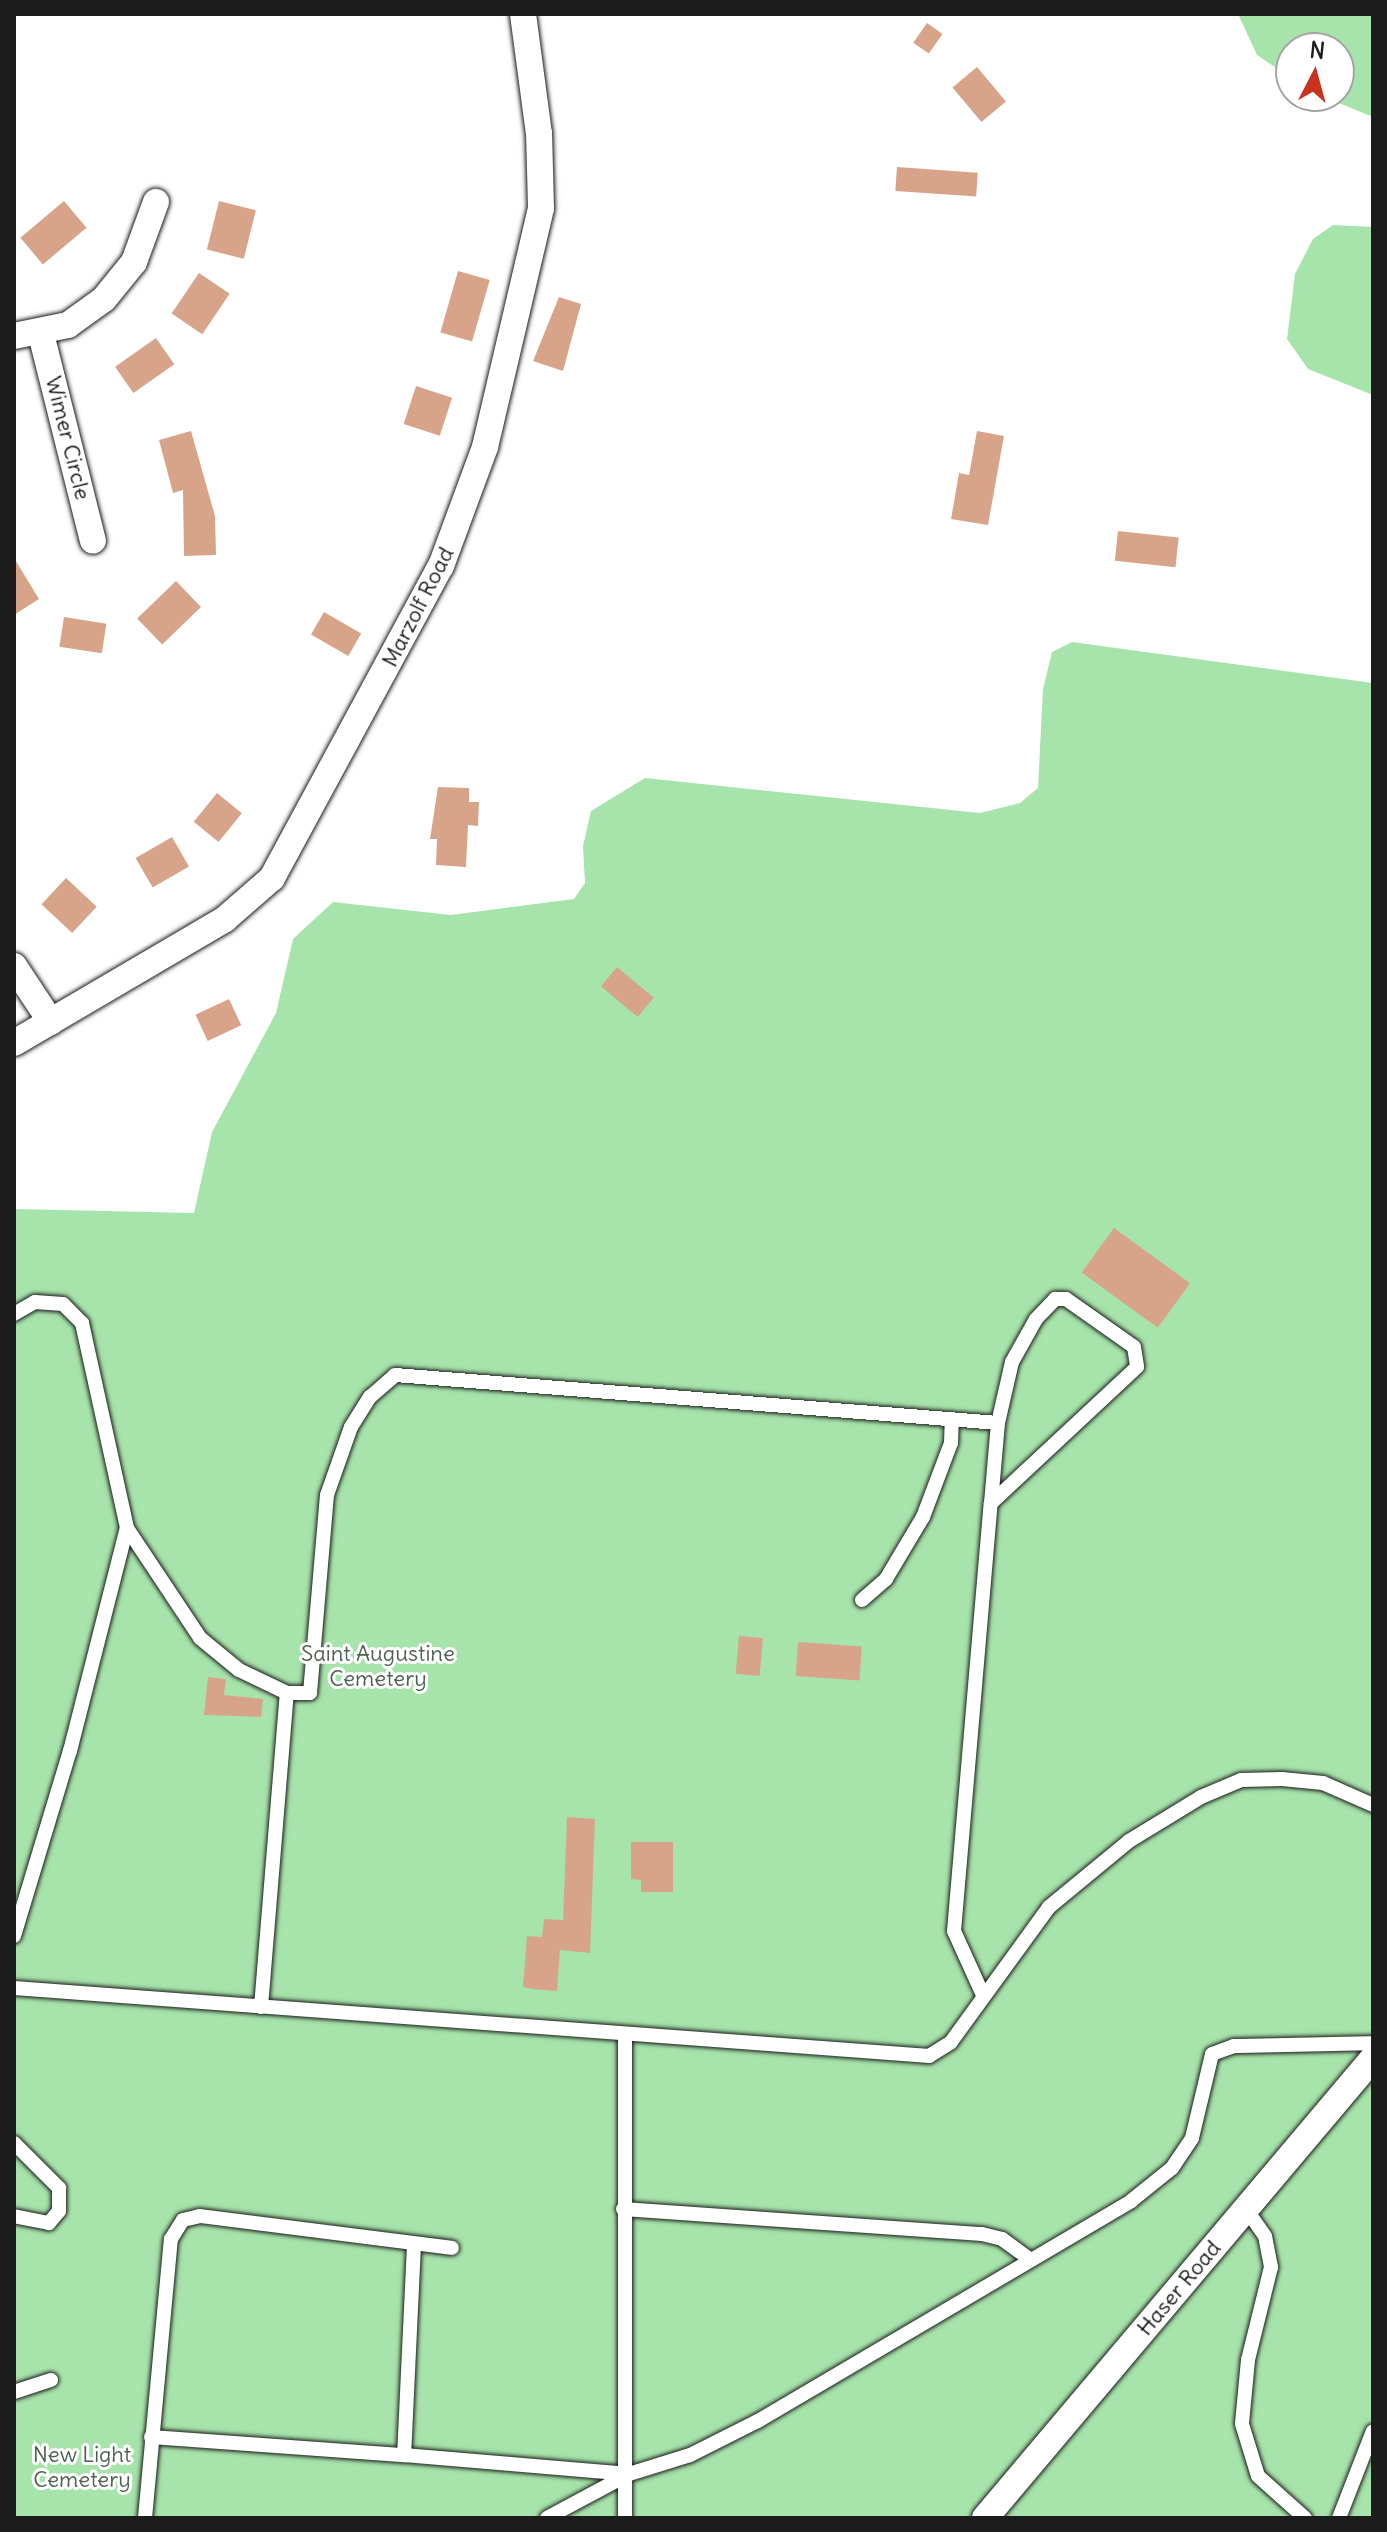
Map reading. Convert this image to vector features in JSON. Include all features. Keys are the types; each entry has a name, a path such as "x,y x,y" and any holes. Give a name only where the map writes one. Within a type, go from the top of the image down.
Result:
{"street":[{"name":"Marzolf Road","path":"14,1043 225,919 272,878 441,566 485,447 539,221 543,183 523,14"},
{"path":"14,336 41,334 83,315 119,284 144,244 156,202"},
{"name":"Wimer Circle","path":"41,334 93,541"},
{"path":"14,966 51,1022"},
{"name":"Haser Road","path":"985,2518 1373,2058"}],"lane":[{"path":"983,1995 954,1931 991,1503 998,1423 1012,1362 1036,1319 1055,1299 1066,1299 1134,1347 1137,1367 991,1503"},
{"path":"14,1314 35,1302 63,1304 82,1323 127,1528 200,1638 239,1670 287,1693 310,1693 327,1495 336,1460 370,1397 395,1375 998,1423"},
{"path":"862,1600 886,1579 923,1517 951,1443 952,1419"},
{"path":"14,1936 70,1751 127,1528"},
{"path":"261,2007 287,1693"},
{"path":"14,1988 929,2056 951,2042 1049,1907 1129,1841 1201,1797 1241,1780 1282,1779 1323,1783 1373,1805"},
{"path":"625,2035 623,2209 629,2474 625,2518"},
{"path":"547,2518 629,2474 690,2455 758,2421 1028,2258 1131,2201 1172,2168 1192,2138 1212,2054 1234,2046 1373,2043"},
{"path":"14,2143 59,2188 59,2211 49,2223 14,2216"},
{"path":"623,2209 982,2234 1002,2239 1028,2258"},
{"path":"1246,2209 1265,2236 1271,2267 1242,2394 1244,2439 1258,2476 1305,2518"},
{"path":"145,2518 171,2239 183,2220 200,2216 452,2248"},
{"path":"404,2455 414,2245"},
{"path":"14,2392 51,2380"},
{"path":"1339,2518 1373,2431"},
{"path":"151,2437 629,2474"}],"green space":[{"path":"1238,14 1373,14 1373,117 1355,110 1355,32 1275,32 1275,67 1257,55"},
{"path":"1333,225 1373,227 1373,395 1308,369 1287,339 1295,274 1313,239"},
{"path":"1072,642 1373,683 1373,2518 14,2518 14,1209 194,1213 212,1132 276,1013 293,939 333,902 451,915 574,899 585,883 583,846 591,811 645,778 980,813 1020,803 1038,788 1043,689 1052,652"}],"building":[{"path":"927,23 943,34 929,54 913,43"},
{"path":"977,67 1006,101 981,122 952,88"},
{"path":"897,167 978,173 976,197 895,191"},
{"path":"64,201 86,228 43,264 20,238"},
{"path":"219,201 256,210 244,259 207,250"},
{"path":"458,271 490,280 472,342 440,333"},
{"path":"199,273 230,294 202,334 172,314"},
{"path":"559,297 581,304 563,371 533,361"},
{"path":"156,338 174,364 133,393 115,367"},
{"path":"416,386 452,398 440,436 404,424"},
{"path":"191,431 215,516 216,555 184,556 183,490 173,493 159,440"},
{"path":"977,431 1004,436 988,525 951,519 959,473 969,475"},
{"path":"1118,531 1179,537 1176,567 1115,561"},
{"path":"14,558 39,599 14,615"},
{"path":"176,581 201,607 162,644 137,619"},
{"path":"324,612 361,634 348,656 311,635"},
{"path":"64,617 106,624 102,653 59,647"},
{"path":"438,787 469,788 469,802 479,802 478,826 468,825 466,867 436,865 437,839 430,839"},
{"path":"217,793 242,813 219,842 194,822"},
{"path":"172,837 189,866 153,887 136,858"},
{"path":"66,878 97,907 72,933 41,904"},
{"path":"617,967 654,998 638,1017 601,986"},
{"path":"229,999 241,1025 208,1041 195,1015"},
{"path":"1114,1228 1190,1283 1158,1328 1082,1272"},
{"path":"739,1636 763,1638 760,1676 736,1674"},
{"path":"798,1642 862,1646 859,1680 796,1676"},
{"path":"208,1677 226,1679 224,1695 263,1699 261,1717 204,1715"},
{"path":"567,1817 595,1819 590,1953 560,1950 557,1991 523,1987 527,1936 542,1937 544,1919 563,1920"},
{"path":"631,1842 673,1842 673,1892 641,1892 641,1880 631,1879"}],"park label":[{"name":"Saint Augustine Cemetery","path":"378,1666"},
{"name":"New Light Cemetery","path":"82,2466"}]}
